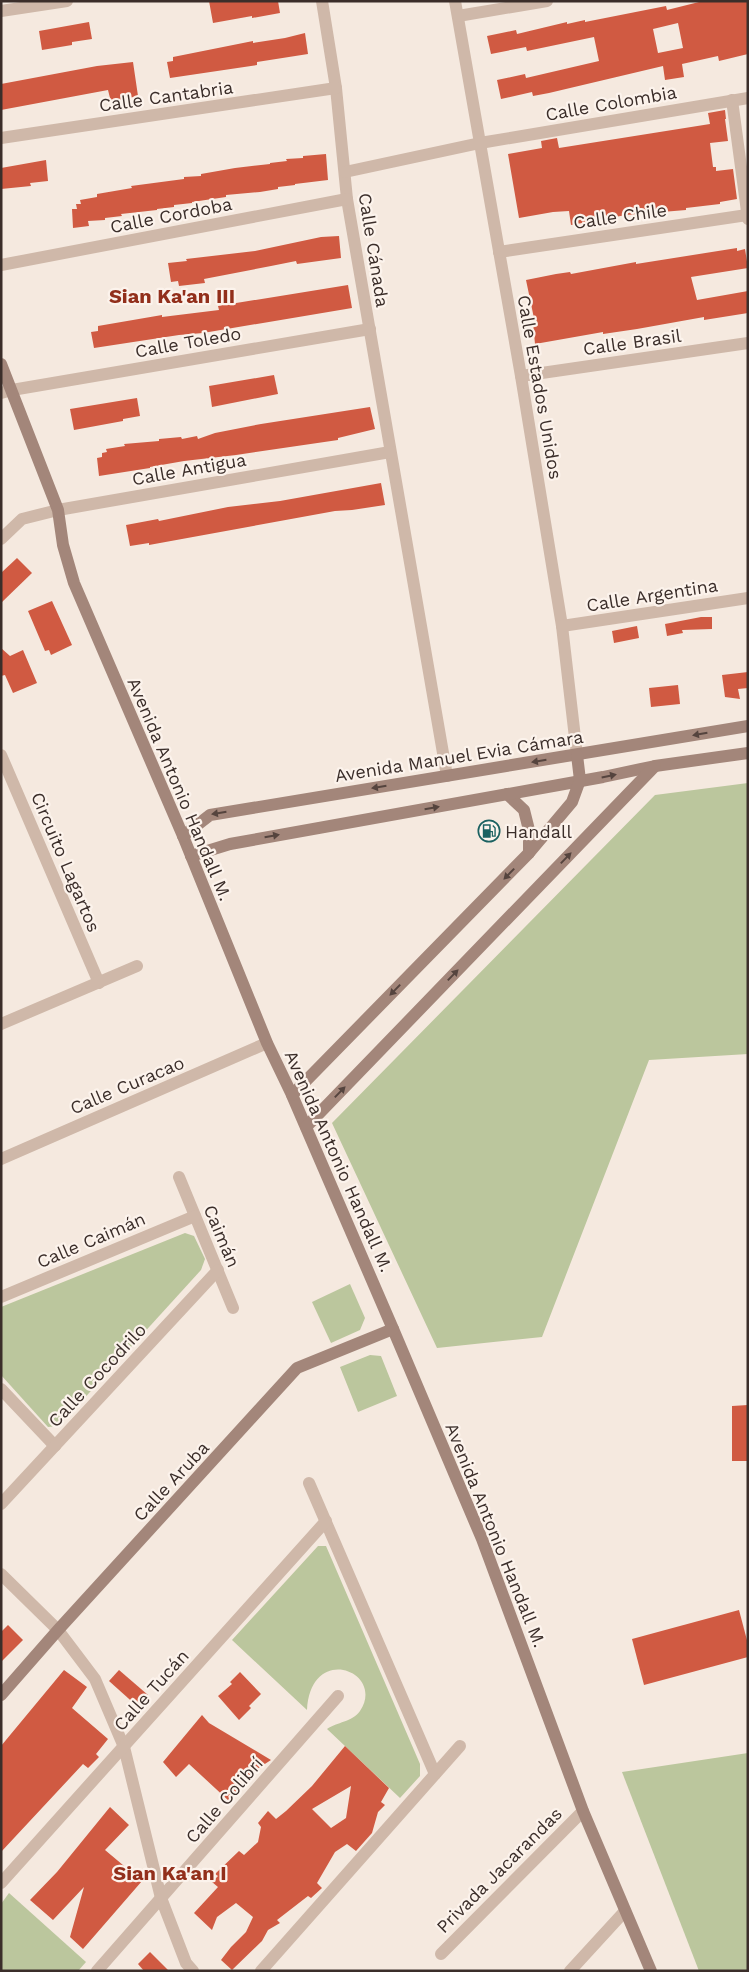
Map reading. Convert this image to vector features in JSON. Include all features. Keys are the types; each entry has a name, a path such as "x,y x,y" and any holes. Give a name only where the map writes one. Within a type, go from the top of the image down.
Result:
{"street":[{"path":"1,12 67,1"},
{"name":"Calle Cánada","path":"322,1 336,88 348,199 447,776"},
{"name":"Calle Estados Unidos","path":"455,1 521,376 562,626 580,780"},
{"path":"458,16 547,1"},
{"name":"Calle Cantabria","path":"1,138 336,88"},
{"name":"Calle Colombia","path":"345,172 480,143 748,98"},
{"path":"732,100 748,219"},
{"name":"Calle Cordoba","path":"1,265 348,199"},
{"name":"Calle Chile","path":"499,252 747,216"},
{"name":"Calle Toledo","path":"7,391 370,329"},
{"name":"Calle Brasil","path":"521,376 748,343"},
{"name":"Avenida Antonio Handall M.","path":"1,364 7,391 58,510 62,545 74,583 183,836 267,1043 306,1127 482,1539 583,1811 651,1971"},
{"name":"Calle Antigua","path":"1,540 22,519 58,510 390,452"},
{"name":"Calle Argentina","path":"562,626 748,598"},
{"name":"Avenida Manuel Evia Cámara","path":"183,836 210,815 748,726"},
{"path":"191,856 230,844 655,766 748,753"},
{"name":"Circuito Lagartos","path":"1,755 99,982"},
{"path":"306,1127 655,766"},
{"path":"292,1095 530,853 572,802 580,780"},
{"path":"506,794 524,810 529,830 530,853"},
{"path":"1,1024 137,966"},
{"name":"Calle Curacao","path":"1,1159 267,1043"},
{"name":"Caimán","path":"179,1177 234,1308"},
{"name":"Calle Caimán","path":"1,1297 195,1216"},
{"name":"Calle Cocodrilo","path":"1,1504 218,1270"},
{"name":"Calle Aruba","path":"1,1695 58,1630 298,1368 393,1328"},
{"path":"1,1389 55,1446"},
{"path":"309,1483 435,1774"},
{"name":"Calle Tucán","path":"1,1883 326,1521"},
{"path":"1,1574 58,1630 95,1679 124,1747 161,1898 186,1963 193,1971"},
{"name":"Calle Colibrí","path":"97,1971 338,1696"},
{"path":"261,1971 460,1746"},
{"name":"Privada Jacarandas","path":"441,1954 583,1811"},
{"path":"570,1971 625,1912"}],"green space":[{"path":"748,783 748,1054 649,1060 542,1337 437,1348 332,1123 655,795"},
{"path":"185,1233 194,1236 205,1259 201,1270 59,1426 48,1427 1,1375 1,1307"},
{"path":"350,1284 365,1318 360,1330 331,1343 312,1302"},
{"path":"370,1355 381,1356 397,1396 358,1412 340,1367"},
{"path":"318,1546 326,1546 420,1764 420,1776 400,1798 327,1729 349,1720 360,1711 365,1697 363,1685 356,1676 345,1670 332,1670 321,1676 311,1689 307,1710 232,1640"},
{"path":"748,1753 748,1971 699,1971 622,1772"},
{"path":"9,1893 86,1962 78,1971 1,1971 1,1904"}],"building":[{"path":"209,1 278,1 280,13 213,23"},
{"path":"703,1 748,1 748,54 719,61 718,56 682,64 684,77 665,80 663,66 549,93 533,96 532,92 501,99 497,80 525,74 526,78 599,61 594,37 527,51 526,47 491,54 487,36 516,30 517,34 567,22 567,24 585,20 585,22 666,6 667,10","holes":["678,23 683,48 658,53 653,29"]},
{"path":"89,22 92,39 72,42 72,45 42,50 39,31"},
{"path":"305,33 308,54 257,62 257,65 170,78 167,62 173,61 173,57"},
{"path":"133,62 138,96 111,102 108,90 1,110 1,84 97,66"},
{"path":"725,110 728,141 710,143 713,167 716,167 716,171 733,169 737,199 720,202 720,204 686,208 686,210 626,215 571,225 569,211 519,218 508,154 542,148 541,141 557,138 559,148 710,124 708,113"},
{"path":"326,154 328,180 278,187 278,189 260,192 226,195 226,197 174,205 174,207 157,210 121,214 122,216 105,218 105,220 88,221 89,226 73,228 72,209 77,209 76,204 81,204 80,200 97,197 97,194 132,188 131,186 184,179 184,177 201,176 201,174 235,168 270,164 287,161 286,159 303,158 303,156"},
{"path":"46,160 48,181 30,183 31,186 1,189 1,168"},
{"path":"339,236 341,258 297,264 296,261 204,279 205,283 179,286 178,281 171,282 168,263 187,261 186,259 255,251 321,237"},
{"path":"737,248 737,251 745,249 748,268 691,277 697,300 748,291 748,313 704,320 704,317 535,344 533,323 535,323 526,280"},
{"path":"348,285 352,308 203,333 94,348 91,332 98,331 98,326 162,315 162,317 219,310 218,306"},
{"path":"274,375 278,394 212,407 209,386"},
{"path":"137,398 140,416 74,430 70,409"},
{"path":"370,407 375,429 338,438 338,440 184,461 99,476 97,458 102,457 102,453 107,452 106,449 125,446 124,444 181,437 182,439 197,436 198,439 215,433 261,424"},
{"path":"381,483 385,505 335,511 149,545 149,543 130,546 126,525"},
{"path":"17,558 32,573 1,603 1,573"},
{"path":"52,601 72,645 51,655 49,650 45,651 28,611"},
{"path":"701,617 712,617 712,629 682,630 683,633 667,636 665,624"},
{"path":"637,626 639,638 614,643 612,631"},
{"path":"1,648 10,656 23,650 37,683 13,693 5,675 1,676"},
{"path":"748,672 748,688 738,689 740,699 725,697 722,675"},
{"path":"678,685 680,704 651,707 649,688"},
{"path":"748,1405 748,1461 732,1461 732,1406"},
{"path":"739,1610 748,1644 748,1657 644,1685 632,1639"},
{"path":"8,1625 23,1640 1,1662 1,1632"},
{"path":"64,1670 87,1687 72,1708 108,1739 96,1754 99,1757 88,1768 83,1764 1,1852 1,1746"},
{"path":"119,1670 148,1695 138,1707 109,1681"},
{"path":"240,1672 261,1694 239,1720 218,1696 232,1684 230,1682"},
{"path":"202,1715 209,1723 271,1760 251,1773 229,1801 189,1764 176,1777 163,1762"},
{"path":"345,1746 389,1788 381,1802 385,1805 378,1812 372,1833 356,1851 347,1844 335,1852 317,1883 322,1888 311,1898 308,1896 277,1920 280,1923 268,1930 262,1941 232,1970 221,1960 246,1932 253,1917 236,1903 217,1917 212,1930 194,1913 218,1887 212,1882 218,1876 215,1874 239,1851 244,1855 258,1842 261,1827 258,1823 268,1811 276,1819 312,1786","holes":["351,1786 346,1818 331,1828 312,1809"]},
{"path":"110,1807 129,1825 105,1850 142,1881 83,1949 70,1937 84,1887 53,1920 30,1900 57,1872"},
{"path":"150,1952 169,1971 144,1971 138,1964"}],"place":[{"name":"Handall","path":"489,831"}],"district":[{"name":"Sian Ka'an III","path":"172,296"},
{"name":"Sian Ka'an I","path":"170,1873"}]}
